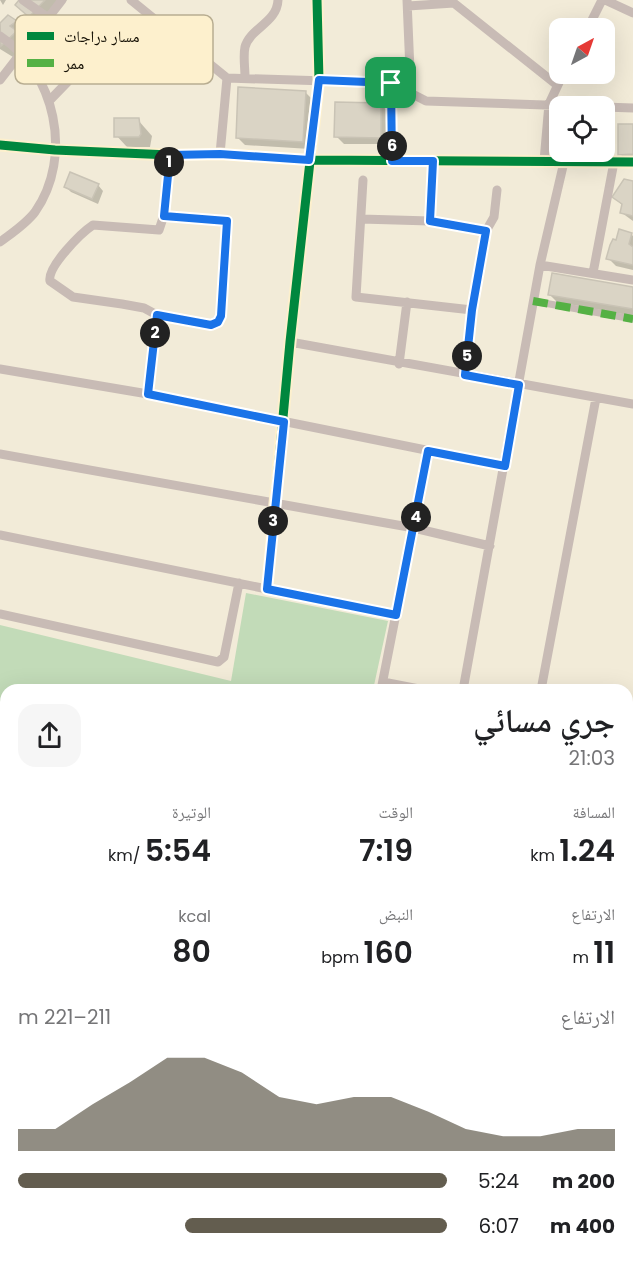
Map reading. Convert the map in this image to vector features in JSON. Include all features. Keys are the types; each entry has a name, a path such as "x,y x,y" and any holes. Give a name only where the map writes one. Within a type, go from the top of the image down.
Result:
{"street":[{"path":"23,0 44,15"},
{"path":"49,15 62,0"},
{"path":"131,0 150,15"},
{"path":"245,77 245,48 276,12 278,0"},
{"path":"267,589 290,342 319,80 317,0"},
{"path":"594,18 604,0 633,13"},
{"path":"411,94 408,3 452,2 549,78"},
{"path":"0,36 15,47"},
{"path":"0,80 15,61"},
{"path":"213,66 227,78 391,83 426,101 549,104 544,160"},
{"path":"220,154 227,78"},
{"path":"391,83 392,161"},
{"path":"0,242 34,213 50,181 55,150 49,101 41,84"},
{"path":"49,101 66,84"},
{"path":"552,96 556,84"},
{"path":"615,107 633,108"},
{"path":"0,145 55,150 170,155 220,154 309,160 549,160"},
{"path":"164,216 224,220 228,224 221,316 218,322 211,325 157,315 133,306 73,297 50,281 49,276 70,246 93,225 156,231 164,216 170,155"},
{"path":"430,221 433,161"},
{"path":"464,684 533,301 564,162"},
{"path":"593,273 614,162"},
{"path":"615,162 633,162"},
{"path":"363,180 356,297 472,310"},
{"path":"465,375 472,310 486,231 494,217 497,190"},
{"path":"361,219 430,221 486,231"},
{"path":"540,265 633,280"},
{"path":"533,301 633,320"},
{"path":"399,364 407,302"},
{"path":"148,394 157,315"},
{"path":"290,342 399,364 633,404"},
{"path":"0,369 148,394 505,466"},
{"path":"542,684 596,398"},
{"path":"382,684 428,451"},
{"path":"0,454 275,505 414,528 490,546"},
{"path":"0,535 396,615"},
{"path":"0,614 218,662 224,657 239,583"},
{"path":"633,829 633,834"}],"green space":[{"path":"246,593 388,621 374,684 0,684 0,625 231,681"}],"building":[{"path":"19,0 45,0 31,15 27,15 15,5"},
{"path":"8,15 15,20 10,26 15,30 15,33 1,46 0,23"},
{"path":"238,87 306,91 303,142 236,138"},
{"path":"335,102 381,103 381,138 334,137"},
{"path":"114,118 139,118 141,134 139,137 114,137"},
{"path":"618,124 633,124 633,154 618,155"},
{"path":"70,172 99,184 92,199 64,187"},
{"path":"624,179 633,181 633,216 620,213 622,204 612,197"},
{"path":"619,229 632,233 629,244 633,247 633,265 606,259 610,245 613,239 616,240"},
{"path":"552,273 633,287 633,309 548,295"}],"marked path":[{"path":"533,301 633,319"}],"cycle path":[{"path":"267,589 290,342 319,80 317,0"},
{"path":"0,145 55,150 170,155 220,154 309,160 633,162"}],"route":[{"path":"319,80 391,83 392,161 433,161 430,221 486,231 472,310 465,375 519,385 505,466 428,451 396,615 267,589 284,422 148,394 157,315 211,325 218,322 221,316 228,224 224,220 210,218 164,216 170,155 220,154 309,160 319,80"}]}
